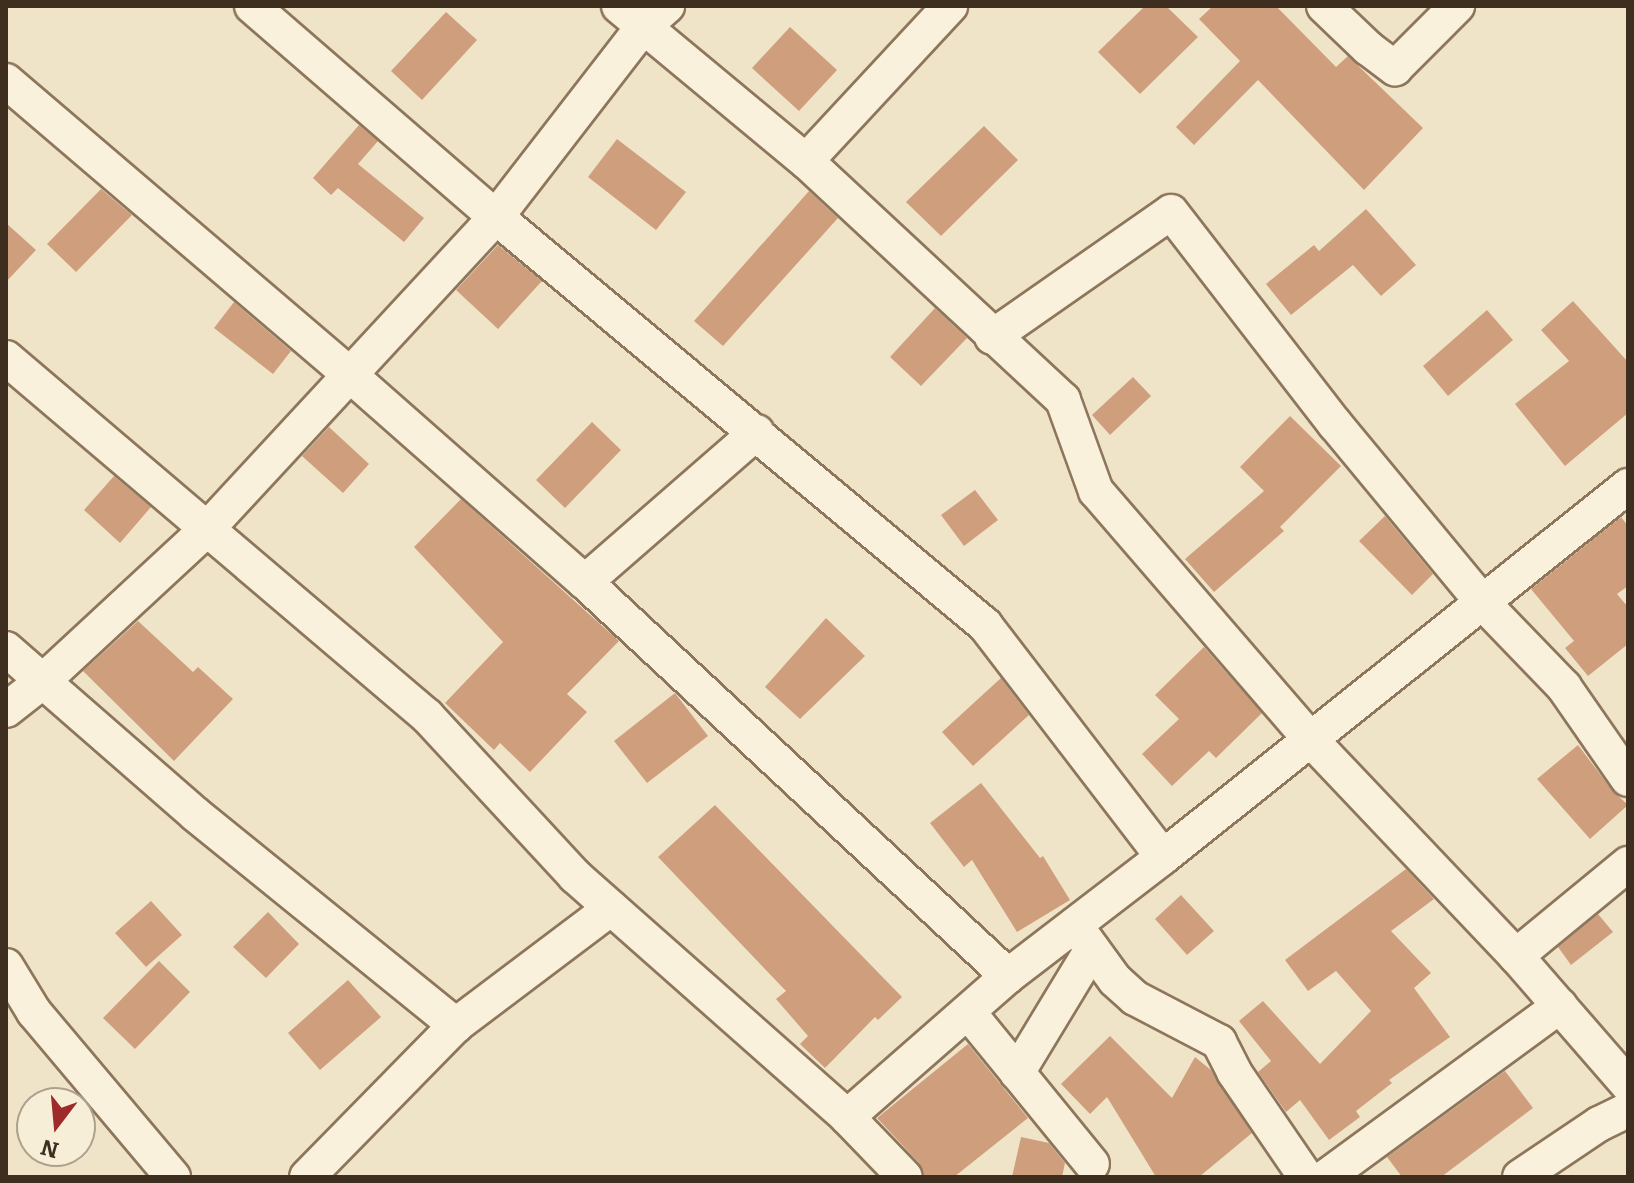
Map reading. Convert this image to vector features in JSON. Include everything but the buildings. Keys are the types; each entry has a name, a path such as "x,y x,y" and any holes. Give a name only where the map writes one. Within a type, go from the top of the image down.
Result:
{"street":[{"path":"252,6 496,217 985,625 1163,857"},
{"path":"806,161 950,6"},
{"path":"1324,6 1368,48 1395,68 1457,6"},
{"path":"6,710 43,681 207,529 496,217 643,13 1063,400 1096,491 1311,740 1516,956 1628,1085"},
{"path":"6,81 350,375 585,582 1008,976"},
{"path":"992,337 1171,212 1335,424 1483,603 1564,687 1628,779"},
{"path":"6,358 427,716 575,876 847,1117 905,1177"},
{"path":"585,582 757,432"},
{"path":"847,1117 1008,976 1083,937 1163,857 1628,486"},
{"path":"6,649 195,814 456,1025"},
{"path":"1516,956 1628,864"},
{"path":"307,1177 456,1025 611,908"},
{"path":"1017,1073 1083,937"},
{"path":"1083,937 1115,980 1135,998 1219,1042 1234,1072 1306,1177"},
{"path":"6,966 34,1012 173,1177"},
{"path":"1326,1177 1560,1006"},
{"path":"968,1012 1092,1164"},
{"path":"1520,1177 1599,1124 1628,1110"}]}
